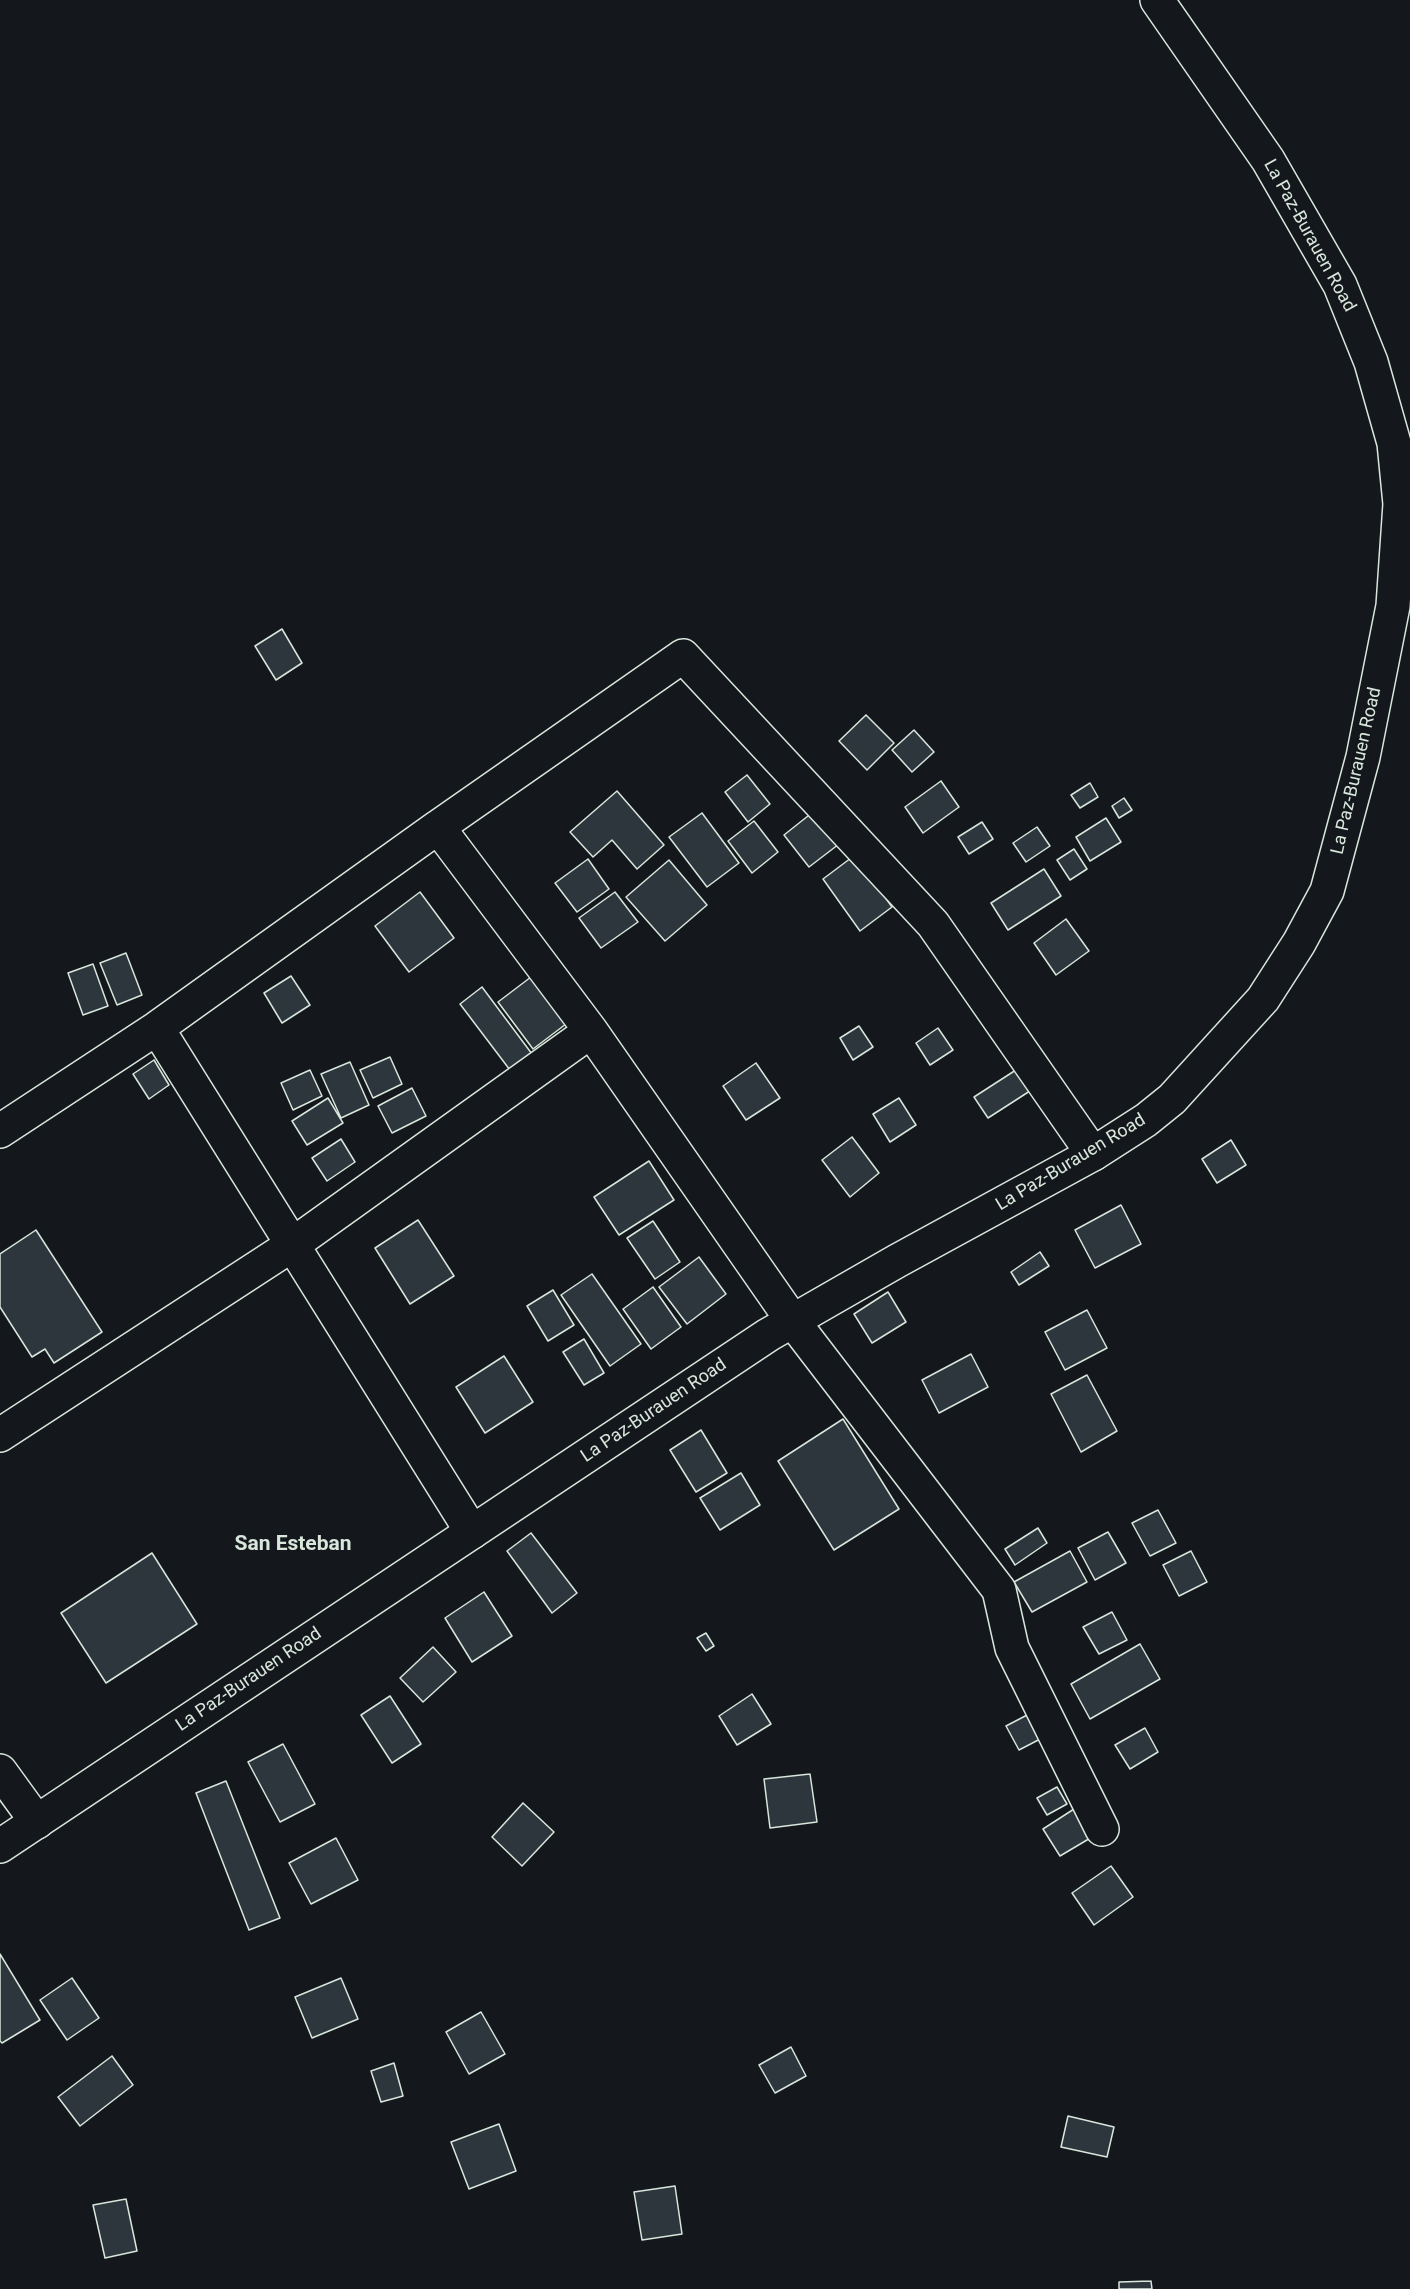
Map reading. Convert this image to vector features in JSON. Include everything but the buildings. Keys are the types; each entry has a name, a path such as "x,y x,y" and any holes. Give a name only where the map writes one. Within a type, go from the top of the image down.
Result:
{"street":[{"name":"La Paz-Burauen Road","path":"0,1846 792,1320 1093,1154 1146,1120 1172,1099 1263,999 1299,943 1327,891 1363,757 1393,606 1400,504 1394,443 1371,362 1340,285 1268,160 1157,0"},
{"path":"0,1131 157,1028 438,827 683,656 933,924 1093,1154"},
{"path":"438,827 591,1031 792,1320 999,1590 1012,1647 1102,1829"},
{"path":"157,1028 472,1532"},
{"path":"0,1435 292,1245 591,1031"},
{"path":"0,1771 37,1821"}],"district":[{"name":"San Esteban","path":"293,1545"}]}
